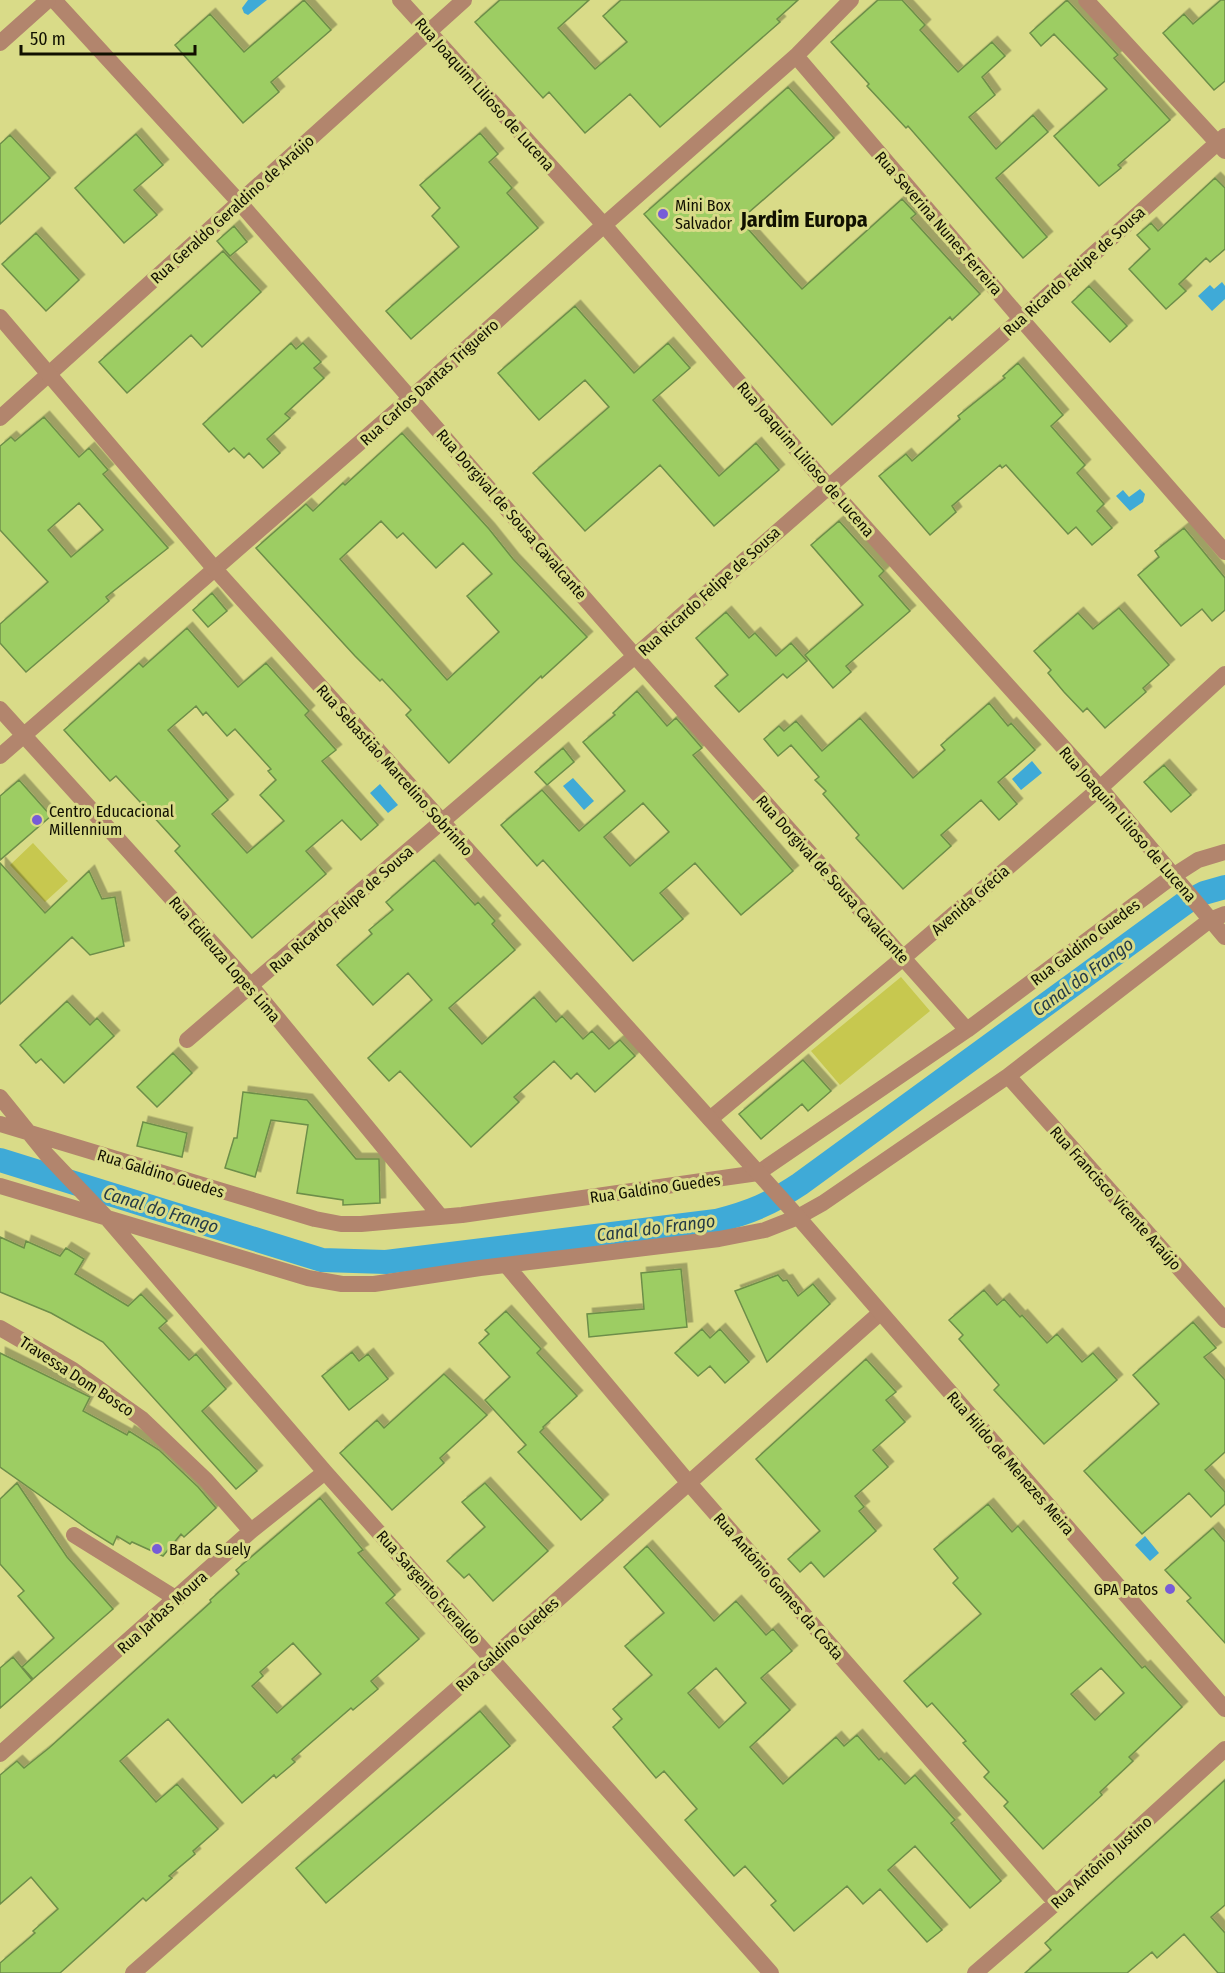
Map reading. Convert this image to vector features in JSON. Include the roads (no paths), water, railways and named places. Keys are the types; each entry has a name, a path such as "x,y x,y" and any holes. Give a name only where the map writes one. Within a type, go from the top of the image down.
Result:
{"street":[{"path":"0,43 48,0"},
{"name":"Rua Dorgival de Sousa Cavalcante","path":"54,0 240,203 635,657 967,1030"},
{"name":"Rua Joaquim Lilioso de Lucena","path":"400,0 604,225 828,486 1100,788 1173,876 1218,917 1225,937"},
{"name":"Rua Geraldo Geraldino de Araújo","path":"0,418 464,0"},
{"name":"Rua Carlos Dantas Trigueiro","path":"0,756 411,398 796,56 851,0"},
{"path":"1086,0 1223,144"},
{"name":"Rua Severina Nunes Ferreira","path":"796,56 1021,319 1225,552"},
{"name":"Rua Ricardo Felipe de Sousa","path":"187,1040 635,657 828,486 1223,144"},
{"name":"Rua Sebastião Marcelino Sobrinho","path":"0,317 214,568 798,1217"},
{"name":"Avenida Grécia","path":"710,1119 903,958 1100,788 1225,674"},
{"name":"Rua Edileuza Lopes Lima","path":"0,709 251,986 441,1217"},
{"name":"Rua Galdino Guedes","path":"0,1124 315,1219 341,1224 441,1217 758,1173 967,1030 1173,876 1198,860 1225,852"},
{"path":"0,1186 308,1278 342,1284 374,1284 719,1239 765,1230 798,1217 823,1203 1008,1076 1218,917"},
{"name":"Rua Francisco Vicente Araújo","path":"1008,1076 1225,1320"},
{"name":"Rua Sargento Everaldo","path":"0,1097 47,1155 106,1217 325,1472 771,1973"},
{"name":"Rua Hildo de Menezes Meira","path":"798,1217 1225,1709"},
{"name":"Rua António Gomes da Costa","path":"507,1266 688,1482 1056,1903"},
{"name":"Rua Galdino Guedes","path":"133,1973 880,1313"},
{"name":"Travessa Dom Bosco","path":"0,1328 73,1370 142,1419 206,1480 252,1531"},
{"name":"Rua Jarbas Moura","path":"0,1754 252,1531 325,1472"},
{"path":"74,1535 177,1599"},
{"name":"Rua Antônio Justino","path":"977,1972 1225,1749"}],"water":[{"path":"248,0 267,0 248,15 242,8"},
{"path":"1222,282 1225,286 1225,299 1212,311 1198,296 1210,285 1214,289"},
{"path":"1140,489 1145,494 1143,502 1130,511 1116,496 1123,490 1129,497"},
{"path":"1032,761 1042,773 1021,790 1012,779"},
{"path":"573,778 594,801 584,810 563,786"},
{"path":"380,784 398,805 388,813 370,793"},
{"path":"1145,1536 1159,1553 1150,1561 1135,1545"}],"waterway":[{"name":"Canal do Frango","path":"0,1160 322,1260 386,1262 716,1221 760,1207 800,1184 1185,903 1204,893 1225,887"}],"place":[{"name":"Mini Box Salvador","path":"663,214"},
{"name":"Centro Educacional Millennium","path":"37,820"},
{"name":"Bar da Suely","path":"157,1549"},
{"name":"GPA Patos","path":"1170,1589"}],"district":[{"name":"Jardim Europa","path":"804,219"}]}
